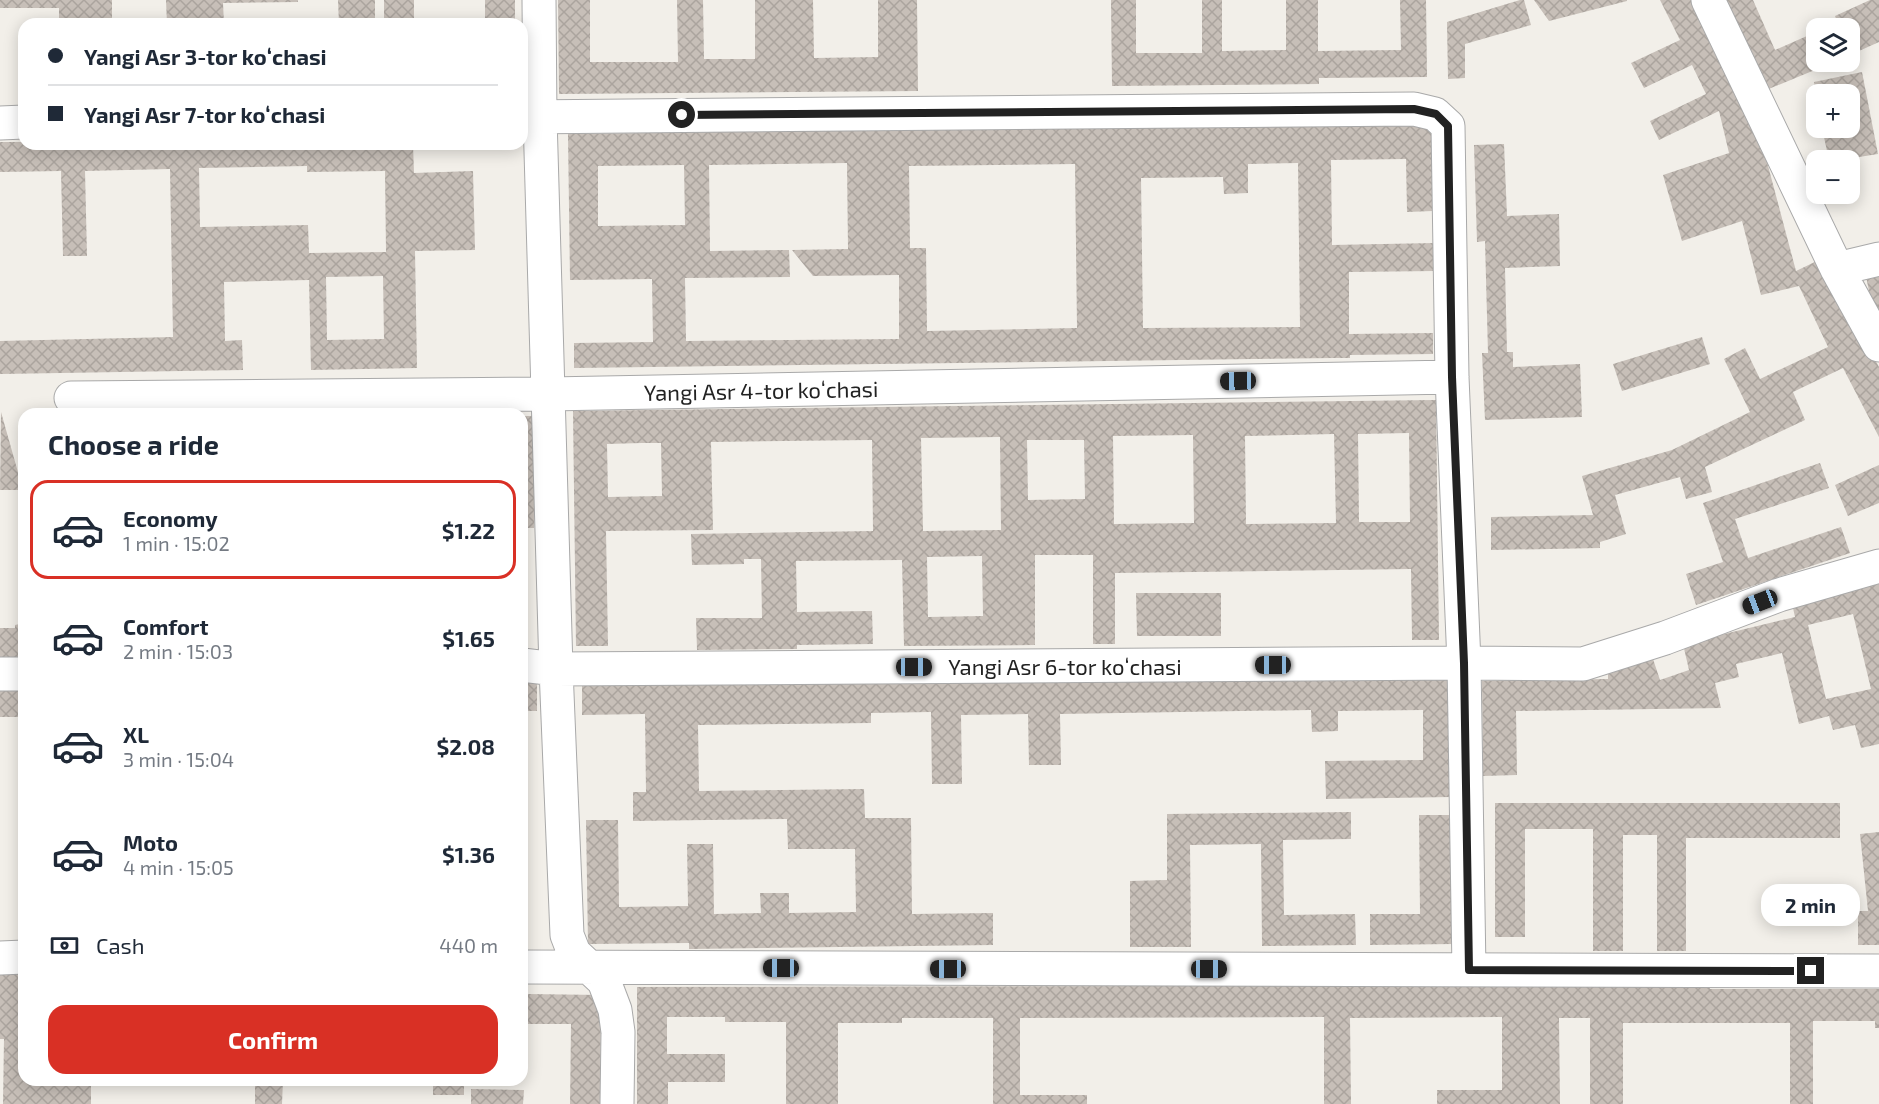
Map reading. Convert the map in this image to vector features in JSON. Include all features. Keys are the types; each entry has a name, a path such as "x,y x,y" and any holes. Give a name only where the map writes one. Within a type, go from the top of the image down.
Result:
{"street":[{"path":"538,0 531,117 549,394 556,669 567,934 574,953 604,981 615,1010 618,1032 617,1104"},
{"path":"1708,0 1837,269 1879,345"},
{"path":"531,117 1414,109 1436,114 1448,126 1452,377 1464,663 1469,970"},
{"path":"0,123 18,122"},
{"path":"1837,269 1879,259"},
{"name":"Yangi Asr 4-tor koʻchasi","path":"71,398 549,394 1452,377"},
{"name":"Yangi Asr 6-tor koʻchasi","path":"528,665 556,669 1583,664 1665,638 1779,595 1879,566"},
{"path":"0,674 18,674"},
{"path":"0,958 18,957"},
{"path":"528,967 1879,971"}],"building":[{"path":"0,0 112,0 112,18 59,18 59,8 0,8"},
{"path":"166,0 298,0 298,2 223,3 224,18 167,18"},
{"path":"338,0 375,0 375,18 339,18"},
{"path":"384,0 414,0 414,18 384,18"},
{"path":"485,0 515,0 515,18 485,18"},
{"path":"558,0 590,0 590,62 678,62 677,0 703,0 704,59 755,59 755,0 813,0 814,58 878,57 878,0 917,0 918,91 559,94"},
{"path":"1111,0 1136,0 1136,53 1202,53 1202,0 1222,0 1222,51 1286,50 1286,0 1318,0 1318,51 1401,50 1400,0 1426,0 1427,77 1319,78 1319,84 1112,86"},
{"path":"1524,0 1531,25 1465,44 1465,78 1448,79 1447,22"},
{"path":"1534,0 1627,0 1627,1 1549,21"},
{"path":"1660,0 1696,0 1750,98 1796,271 1821,259 1879,367 1879,437 1843,368 1793,392 1805,420 1705,467 1712,492 1686,499 1680,477 1615,495 1626,534 1600,542 1600,548 1491,550 1491,517 1593,515 1582,476 1672,450 1750,412 1724,359 1745,348 1760,379 1828,347 1799,286 1761,295 1742,221 1682,241 1663,175 1729,153 1719,111 1659,140 1650,121 1706,94 1692,65 1644,88 1631,63 1680,40"},
{"path":"1720,0 1753,0 1775,50 1806,36 1806,72 1810,72 1759,93"},
{"path":"1870,0 1879,0 1879,42 1860,51 1860,18 1836,18 1835,16"},
{"path":"1862,72 1878,154 1860,157 1860,150 1827,150 1824,138 1860,138 1860,84 1814,84 1814,82"},
{"path":"1432,123 1433,211 1407,212 1406,159 1331,160 1332,245 1435,243 1435,271 1349,272 1349,334 1433,333 1433,354 1350,355 1350,358 574,368 574,343 653,342 652,279 570,280 568,134","holes":["847,163 848,249 792,250 813,276 899,275 899,339 686,341 685,278 790,277 789,250 710,251 709,165","1298,163 1300,327 1143,328 1141,178 1223,177 1224,194 1248,193 1248,164","1075,164 1077,328 927,331 926,248 910,248 909,166","684,165 685,225 598,226 598,166"]},
{"path":"0,142 18,142 18,150 413,150 414,173 473,171 475,250 415,251 417,368 311,370 309,280 224,282 225,341 242,340 243,370 0,374 0,341 173,337 170,169 85,171 87,256 63,256 61,171 0,172","holes":["307,166 307,172 385,171 386,252 309,253 308,225 200,227 199,168","383,276 384,339 327,340 326,277"]},
{"path":"1504,144 1507,216 1559,214 1560,266 1505,268 1507,352 1513,352 1513,367 1580,364 1582,417 1485,420 1482,353 1488,353 1485,241 1477,242 1474,145"},
{"path":"1879,269 1879,329 1865,272"},
{"path":"1702,337 1710,364 1622,391 1613,364"},
{"path":"1436,400 1439,640 1412,640 1411,569 1115,573 1115,644 1093,644 1093,555 1035,555 1035,645 904,646 902,560 796,561 797,612 872,611 873,644 797,645 797,649 697,650 696,618 762,618 761,559 744,559 744,564 692,565 691,534 873,531 872,440 711,442 713,530 606,531 608,646 576,646 573,411","holes":["1409,433 1410,522 1359,522 1358,434","1334,434 1336,523 1246,524 1245,436","1193,435 1194,523 1114,524 1113,436","1000,437 1001,530 923,531 921,438","1027,440 1084,440 1085,499 1028,500","661,443 662,496 608,497 607,444","982,556 983,616 928,617 927,557"]},
{"path":"1,412 18,472 18,490 0,490"},
{"path":"528,416 534,416 534,528 528,528"},
{"path":"1820,463 1829,488 1735,519 1748,558 1841,527 1850,553 1696,605 1686,574 1723,562 1703,503"},
{"path":"1879,465 1879,503 1848,516 1835,485"},
{"path":"1879,578 1879,744 1861,748 1855,725 1833,730 1829,716 1799,724 1782,653 1736,664 1739,677 1715,683 1721,708 1516,711 1517,775 1483,776 1482,681 1608,679 1608,674 1653,659 1660,680 1689,670 1683,644 1795,617 1791,599","holes":["1853,614 1871,689 1826,699 1808,625"]},
{"path":"1136,593 1221,593 1221,636 1137,636"},
{"path":"18,624 18,659 0,659 0,628 15,628 15,625"},
{"path":"1449,677 1451,797 1326,799 1325,761 1423,760 1423,710 1338,711 1338,731 1312,732 1311,710 1060,714 1061,765 1029,765 1028,714 961,715 962,784 932,784 931,712 871,713 871,723 698,725 699,791 864,789 865,818 911,818 912,914 993,913 993,945 689,949 689,943 588,944 586,820 618,820 619,907 688,906 687,844 713,844 714,914 761,913 760,893 789,893 789,913 856,912 855,849 788,849 787,819 633,821 633,792 646,792 645,714 582,715 582,685"},
{"path":"528,679 537,679 537,711 528,711"},
{"path":"0,685 18,685 18,717 0,717"},
{"path":"1495,803 1840,803 1840,838 1686,838 1686,951 1657,951 1657,835 1623,835 1623,951 1593,951 1593,829 1525,829 1525,937 1495,937"},
{"path":"1351,812 1351,839 1283,840 1284,915 1355,914 1356,945 1262,946 1261,844 1190,845 1191,947 1130,947 1130,881 1167,880 1167,814"},
{"path":"1419,815 1453,815 1454,944 1370,945 1370,914 1420,914"},
{"path":"1879,832 1879,945 1858,945 1858,911 1868,911 1860,834"},
{"path":"0,971 18,971 18,1086 91,1086 91,1104 3,1104 4,1039 0,1039"},
{"path":"1710,985 1710,989 1879,989 1879,1028 1875,1028 1875,1021 1813,1021 1813,1104 1790,1104 1790,1023 1623,1023 1623,1104 1590,1104 1590,1018 1559,1018 1560,1104 1437,1104 1437,1090 1502,1090 1502,1017 1350,1018 1351,1104 1324,1104 1324,1017 1020,1018 1020,1095 1087,1095 1087,1104 993,1104 993,1018 902,1018 902,1023 838,1023 838,1104 786,1104 786,1022 725,1022 725,1017 667,1017 667,1054 725,1054 725,1082 668,1082 668,1104 637,1104 637,987"},
{"path":"528,994 601,995 600,1104 570,1104 571,1024 528,1024"},
{"path":"255,1086 283,1086 282,1104 255,1104"},
{"path":"433,1086 464,1086 464,1095 433,1095"},
{"path":"471,1089 524,1090 523,1104 471,1104"}],"route":[{"path":"682,115 1414,109 1436,114 1448,126 1452,377 1464,663 1469,970 1811,971"}]}
